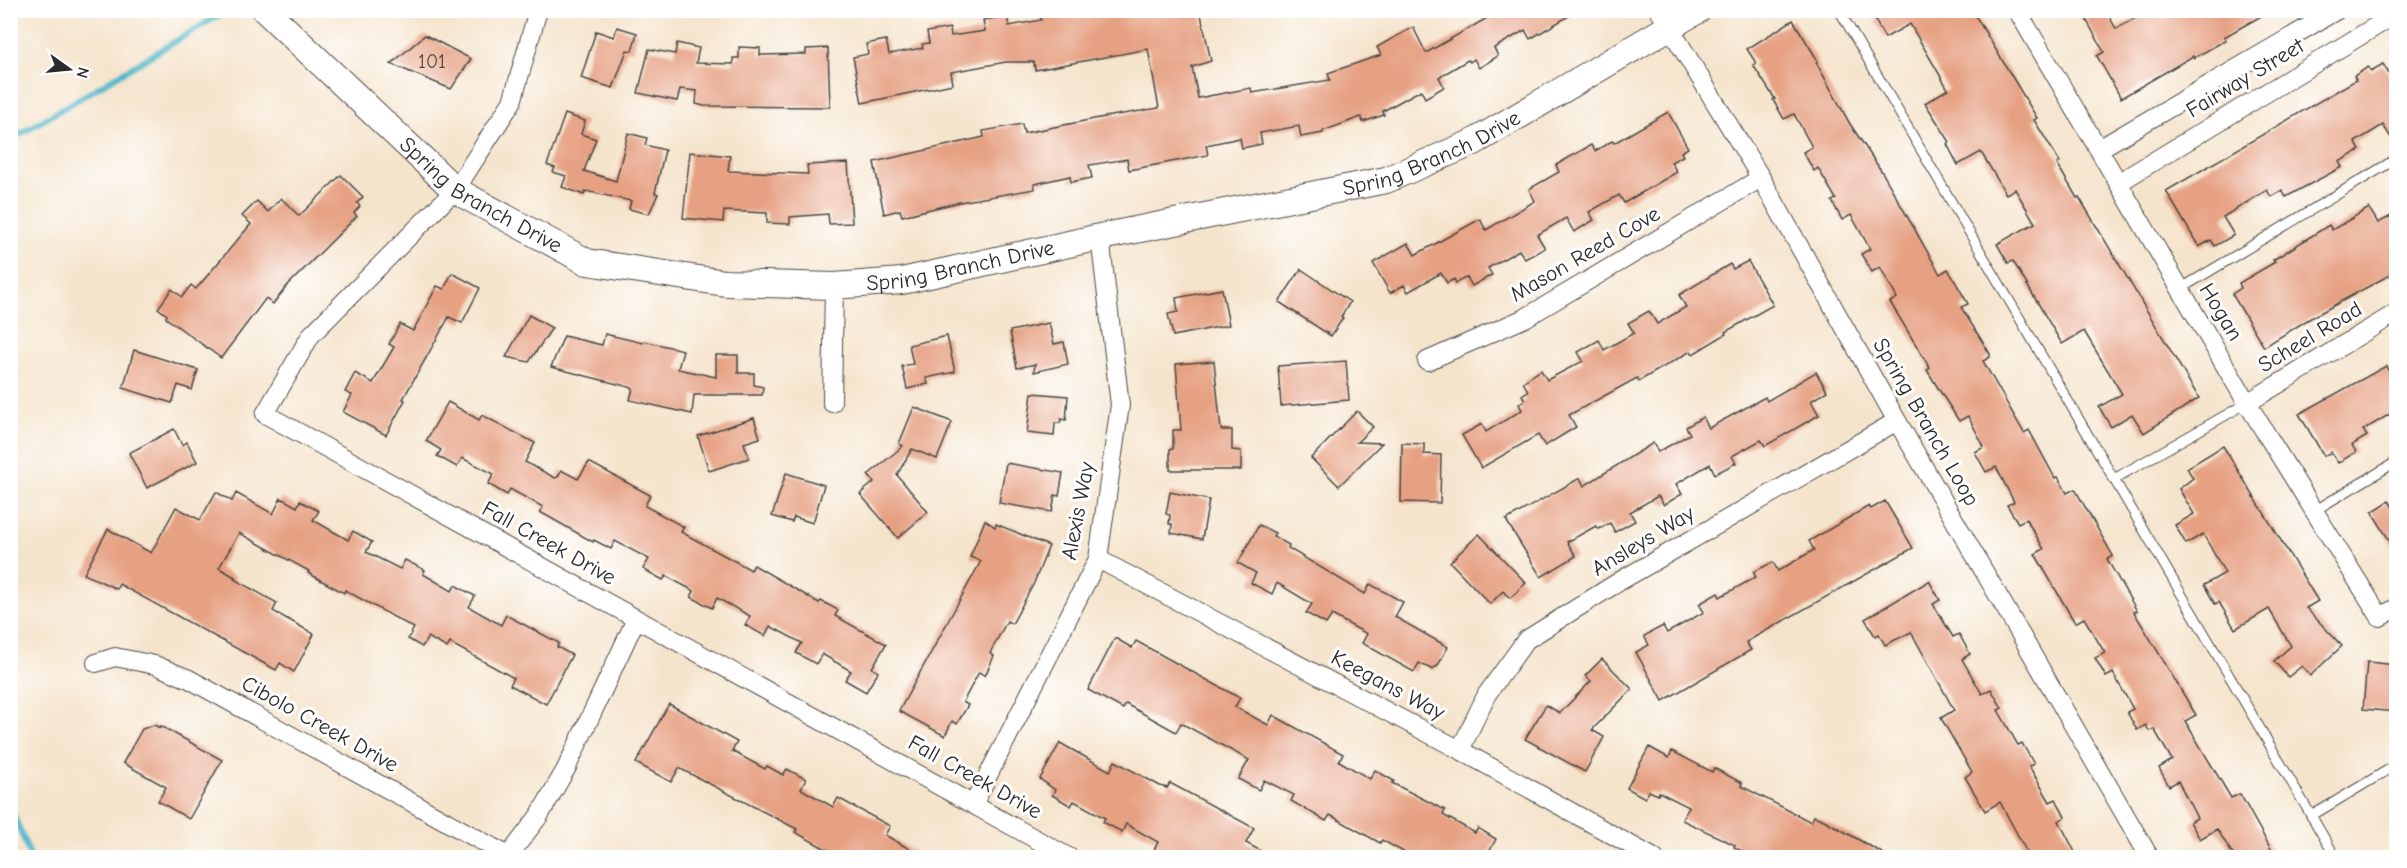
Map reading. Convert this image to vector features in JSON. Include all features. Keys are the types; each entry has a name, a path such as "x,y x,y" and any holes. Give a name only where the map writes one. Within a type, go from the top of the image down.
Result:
{"street":[{"name":"Spring Branch Drive","path":"265,10 456,190 587,262 725,284 834,286 902,282 1100,237 1386,180 1474,142 1664,19 1698,10"},
{"path":"456,190 512,102 538,10"},
{"name":"Fairway Street","path":"2099,149 2337,10"},
{"name":"Hogan","path":"2024,13 2118,183 2247,403 2380,618 2397,608"},
{"name":"Fairway Street","path":"2118,183 2397,14"},
{"name":"Spring Branch Loop","path":"1664,19 1761,178 1897,421 2150,858"},
{"name":"Mason Reed Cove","path":"1426,362 1525,318 1761,178"},
{"name":"Fall Creek Drive","path":"456,190 311,336 265,414 1070,858"},
{"name":"Alexis Way","path":"974,803 1098,559 1120,405 1100,237"},
{"path":"832,403 834,286"},
{"name":"Scheel Road","path":"2247,403 2397,314"},
{"name":"Ansleys Way","path":"1460,750 1487,694 1527,640 1620,581 1897,421"},
{"name":"Keegans Way","path":"1098,559 1460,750 1654,858"},
{"path":"509,857 539,816 566,769 636,619"},
{"name":"Cibolo Creek Drive","path":"96,663 115,657 154,665 189,679 509,857"}],"lane":[{"path":"1839,10 2336,858"},
{"path":"2180,289 2397,159"},
{"path":"2114,479 2247,403"},
{"path":"2314,511 2397,462"},
{"path":"2311,816 2397,765"}],"building":[{"path":"1040,10 1200,10 1211,61 1192,67 1198,98 1251,88 1252,93 1330,80 1328,73 1381,55 1377,47 1413,27 1426,53 1501,10 1579,10 1530,39 1525,30 1494,48 1498,56 1479,68 1474,59 1470,62 1468,60 1439,77 1444,87 1425,98 1421,90 1383,111 1384,115 1363,122 1361,117 1323,131 1323,133 1301,137 1299,126 1260,133 1262,144 1242,148 1240,138 1206,145 1208,155 1129,170 1127,159 1089,165 1092,178 1071,182 1070,176 1034,184 1035,189 960,202 902,216 900,210 884,214 874,162 984,137 983,131 1022,124 1024,133 1159,108 1148,49 1035,70 1034,62 1006,62 951,72 953,84 862,103 853,57 868,54 866,44 886,40 889,54 923,48 922,44 929,43 927,32 950,28 951,36 985,31 983,20 1007,16 1009,26 1041,20"},
{"path":"1891,10 1972,10 2037,118 2034,120 2060,162 2057,164 2199,398 2144,433 2132,414 2111,427 2099,407 2122,394 2084,331 2062,344 2013,261 2008,263 1997,244 2035,223 2015,189 2006,194 1981,152 1958,165 1947,144 1950,142 1925,103 1948,89 1910,24 1885,38 1875,20"},
{"path":"2081,10 2106,10 2116,29 2149,10 2272,10 2224,37 2226,40 2194,58 2193,56 2121,98 2097,56 2104,52"},
{"path":"1793,20 1818,61 1816,62 1850,124 1882,172 1940,274 1948,269 1968,304 1961,307 1990,354 1990,357 1983,361 2024,433 2029,430 2055,478 2058,477 2067,493 2075,489 2113,556 2107,559 2137,611 2134,612 2196,715 2185,721 2231,798 2240,794 2276,858 2235,858 2217,829 2200,839 2190,822 2197,818 2178,781 2169,786 2159,768 2172,760 2154,729 2149,731 2146,725 2137,730 2127,712 2133,709 2113,673 2106,677 2095,658 2105,653 2084,618 2075,623 2035,554 2044,549 2026,519 2018,523 2007,505 2014,502 1996,467 1986,472 1975,452 1984,447 1968,416 1959,421 1927,370 1930,368 1890,302 1897,298 1880,267 1872,272 1861,254 1870,249 1851,215 1842,220 1832,201 1836,199 1818,168 1814,171 1803,152 1812,147 1794,114 1784,119 1773,100 1775,99 1753,65 1756,63 1747,49"},
{"path":"617,27 637,33 632,51 627,50 613,88 581,78 596,31 614,37"},
{"path":"425,35 471,59 451,89 391,64"},
{"path":"677,43 699,48 696,63 733,64 733,58 739,58 739,47 760,48 760,55 806,54 806,49 828,48 830,107 704,106 696,104 697,91 680,89 677,101 638,93 649,49 675,54"},
{"path":"2383,64 2397,87 2397,147 2383,125 2355,142 2360,150 2339,162 2342,167 2286,197 2282,190 2271,197 2267,190 2223,217 2234,235 2215,246 2211,240 2199,247 2166,191 2356,80 2354,76 2368,67 2371,71"},
{"path":"1668,112 1688,148 1681,152 1683,156 1671,162 1677,172 1624,203 1619,195 1589,212 1594,220 1574,232 1566,218 1537,235 1545,248 1525,259 1519,250 1488,268 1492,275 1472,286 1467,277 1456,283 1454,279 1447,283 1441,273 1408,292 1404,285 1390,293 1373,263 1408,243 1415,255 1480,219 1486,230 1535,201 1529,189 1559,172 1556,165 1591,145 1595,151 1612,141 1614,143"},
{"path":"565,114 585,121 581,134 596,139 584,171 616,181 628,133 647,138 645,145 665,150 655,193 658,194 649,214 629,209 631,201 586,191 584,195 562,187 566,176 553,172 555,168 547,165"},
{"path":"690,152 730,156 728,171 808,174 807,165 848,163 852,223 829,224 828,214 790,217 790,224 767,223 767,213 724,211 723,222 683,218"},
{"path":"341,175 363,197 357,203 360,206 354,213 357,216 288,285 273,304 266,298 221,358 166,318 167,315 158,308 172,289 182,297 191,285 196,289 251,224 242,216 257,201 268,212 281,198 299,216"},
{"path":"2369,208 2378,223 2397,213 2397,271 2309,319 2264,347 2232,294 2241,288 2239,283 2275,262 2273,260 2329,225 2332,230"},
{"path":"1748,261 1773,305 1725,332 1726,334 1693,354 1691,351 1639,381 1637,378 1569,415 1576,427 1545,446 1538,435 1481,468 1462,435 1482,424 1486,432 1522,410 1519,404 1525,400 1522,395 1528,391 1523,382 1541,370 1547,380 1583,361 1578,352 1599,340 1604,350 1634,333 1628,323 1649,311 1657,324 1686,307 1679,295 1730,264 1733,269"},
{"path":"1301,269 1350,302 1331,336 1279,302"},
{"path":"452,273 480,288 462,323 449,317 403,399 405,400 386,435 343,412 352,395 345,392 355,373 373,383 394,347 389,344 400,324 413,331 437,286 444,289"},
{"path":"1222,289 1229,325 1173,336 1168,314 1178,312 1176,298"},
{"path":"529,315 552,328 529,362 506,357"},
{"path":"1049,323 1054,344 1064,342 1068,364 1034,372 1035,364 1017,368 1010,331"},
{"path":"605,334 683,350 678,369 716,377 716,355 738,355 738,373 754,373 754,385 763,387 762,395 694,395 692,414 630,400 633,388 551,367 564,336 602,345"},
{"path":"947,336 955,372 926,378 928,384 907,389 902,366 913,364 909,345"},
{"path":"134,350 198,370 192,390 178,385 172,403 123,388"},
{"path":"1214,361 1221,430 1232,430 1232,450 1241,451 1241,470 1170,470 1173,430 1181,430 1176,364"},
{"path":"1346,361 1349,400 1281,406 1278,366"},
{"path":"2397,365 2397,410 2363,430 2367,436 2352,445 2356,452 2338,463 2331,452 2324,456 2299,414 2386,366 2388,370"},
{"path":"1816,372 1827,391 1811,401 1819,415 1765,446 1761,440 1732,456 1736,463 1715,474 1710,464 1676,484 1682,494 1664,505 1658,496 1630,512 1635,521 1615,532 1610,523 1599,529 1596,526 1567,542 1576,556 1541,577 1506,520 1580,478 1584,486 1653,443 1658,452 1690,434 1686,427 1703,417 1709,428 1765,397 1767,401"},
{"path":"1032,393 1068,396 1066,420 1061,419 1060,423 1055,423 1054,436 1027,433"},
{"path":"448,402 479,420 482,415 535,443 525,462 555,478 561,470 578,479 589,462 650,495 645,506 684,527 681,532 751,570 754,565 819,603 821,601 838,610 835,616 886,644 872,668 878,672 866,692 845,680 851,671 822,654 816,664 796,653 802,643 770,626 765,636 745,625 750,616 717,598 712,608 691,597 694,591 666,576 663,580 643,569 649,559 615,541 611,549 594,540 593,542 540,512 543,507 510,489 507,495 488,484 494,474 462,458 457,467 437,456 441,450 426,441"},
{"path":"914,407 952,422 937,459 912,449 897,475 928,512 898,538 860,494 874,482 868,475 903,446 899,444"},
{"path":"1357,411 1373,427 1357,442 1382,443 1339,486 1311,458"},
{"path":"754,418 760,438 744,443 749,458 709,471 698,436"},
{"path":"174,429 182,445 187,442 197,462 147,488 129,453"},
{"path":"1402,443 1424,444 1424,454 1441,455 1440,503 1401,502"},
{"path":"2223,446 2318,601 2306,608 2342,646 2310,676 2302,666 2288,677 2274,661 2291,646 2269,609 2235,629 2219,602 2215,604 2204,585 2225,573 2203,534 2186,544 2175,525 2194,514 2179,489 2193,478 2187,468"},
{"path":"1006,463 1063,473 1059,496 1055,495 1052,512 999,503"},
{"path":"786,473 824,485 813,523 794,517 792,522 772,516"},
{"path":"216,492 232,501 236,493 273,514 281,498 297,507 300,501 319,511 313,520 348,540 353,531 372,542 366,552 400,569 405,560 425,570 423,574 452,591 455,585 475,596 469,607 501,625 506,615 559,643 557,647 572,655 546,704 510,685 514,678 450,643 447,648 428,637 422,647 408,639 414,628 345,590 344,593 239,533 219,568 277,603 273,611 314,634 294,672 280,663 276,670 119,584 117,589 84,574 108,529 151,553 176,507 200,520"},
{"path":"1170,492 1209,500 1202,539 1171,533 1170,515 1166,514"},
{"path":"1885,501 1913,548 1746,642 1751,650 1663,701 1636,652 1649,645 1644,636 1663,626 1667,633 1704,612 1699,604 1718,593 1720,597 1756,577 1753,572 1773,562 1778,571 1814,550 1809,541 1869,506 1871,509"},
{"path":"2389,501 2397,513 2397,553 2372,512"},
{"path":"985,520 995,527 996,524 1049,546 1034,583 1012,624 1007,621 990,653 994,656 985,676 979,672 963,702 968,705 957,724 952,721 945,736 899,711 981,561 970,557"},
{"path":"1259,525 1275,533 1273,536 1289,545 1288,548 1365,594 1370,584 1403,602 1395,617 1448,647 1437,667 1433,670 1419,663 1414,672 1362,643 1367,634 1332,615 1326,624 1306,613 1312,604 1277,583 1272,594 1251,583 1256,573 1238,563"},
{"path":"1479,534 1526,583 1510,598 1503,591 1490,604 1450,562"},
{"path":"1929,581 1940,600 1933,604 1953,637 1959,634 1970,654 1962,659 1982,694 1991,689 2002,708 1998,710 2018,745 2022,743 2034,764 2029,766 2050,802 2056,799 2065,817 2059,821 2078,858 2030,858 2000,802 1985,811 1965,777 1972,772 1941,718 1954,710 1911,632 1885,645 1879,634 1875,636 1865,619"},
{"path":"1115,638 1132,648 1136,641 1240,698 1235,707 1268,725 1273,715 1343,754 1339,761 1370,779 1375,770 1394,781 1392,783 1445,810 1443,815 1475,833 1478,828 1496,839 1486,858 1414,858 1382,840 1380,843 1330,815 1326,821 1291,801 1294,795 1264,780 1259,790 1238,779 1249,760 1181,723 1176,732 1126,704 1123,709 1088,690"},
{"path":"1602,659 1632,689 1592,730 1604,737 1585,772 1525,739 1546,705 1560,713 1591,681 1585,676"},
{"path":"2367,662 2397,665 2397,712 2363,709"},
{"path":"669,704 737,742 732,751 765,769 767,766 783,775 787,769 806,779 801,789 833,807 838,798 890,826 885,835 925,858 842,858 795,832 797,829 679,768 671,782 636,763"},
{"path":"154,725 160,728 161,726 222,760 189,819 158,801 166,787 123,763 142,729"},
{"path":"1060,743 1110,771 1115,761 1160,786 1167,788 1170,783 1254,828 1246,843 1274,858 1168,858 1154,850 1158,842 1126,824 1122,832 1103,822 1105,818 1074,801 1071,806 1052,795 1055,790 1040,779"},
{"path":"1649,747 1669,758 1672,751 1712,772 1714,768 1742,783 1741,786 1811,822 1814,816 1824,820 1891,858 1753,858 1734,847 1735,845 1682,820 1689,807 1659,792 1658,795 1649,791 1645,798 1627,788"}],"waterway":[{"path":"10,140 221,14"},
{"path":"10,806 31,858"}]}
